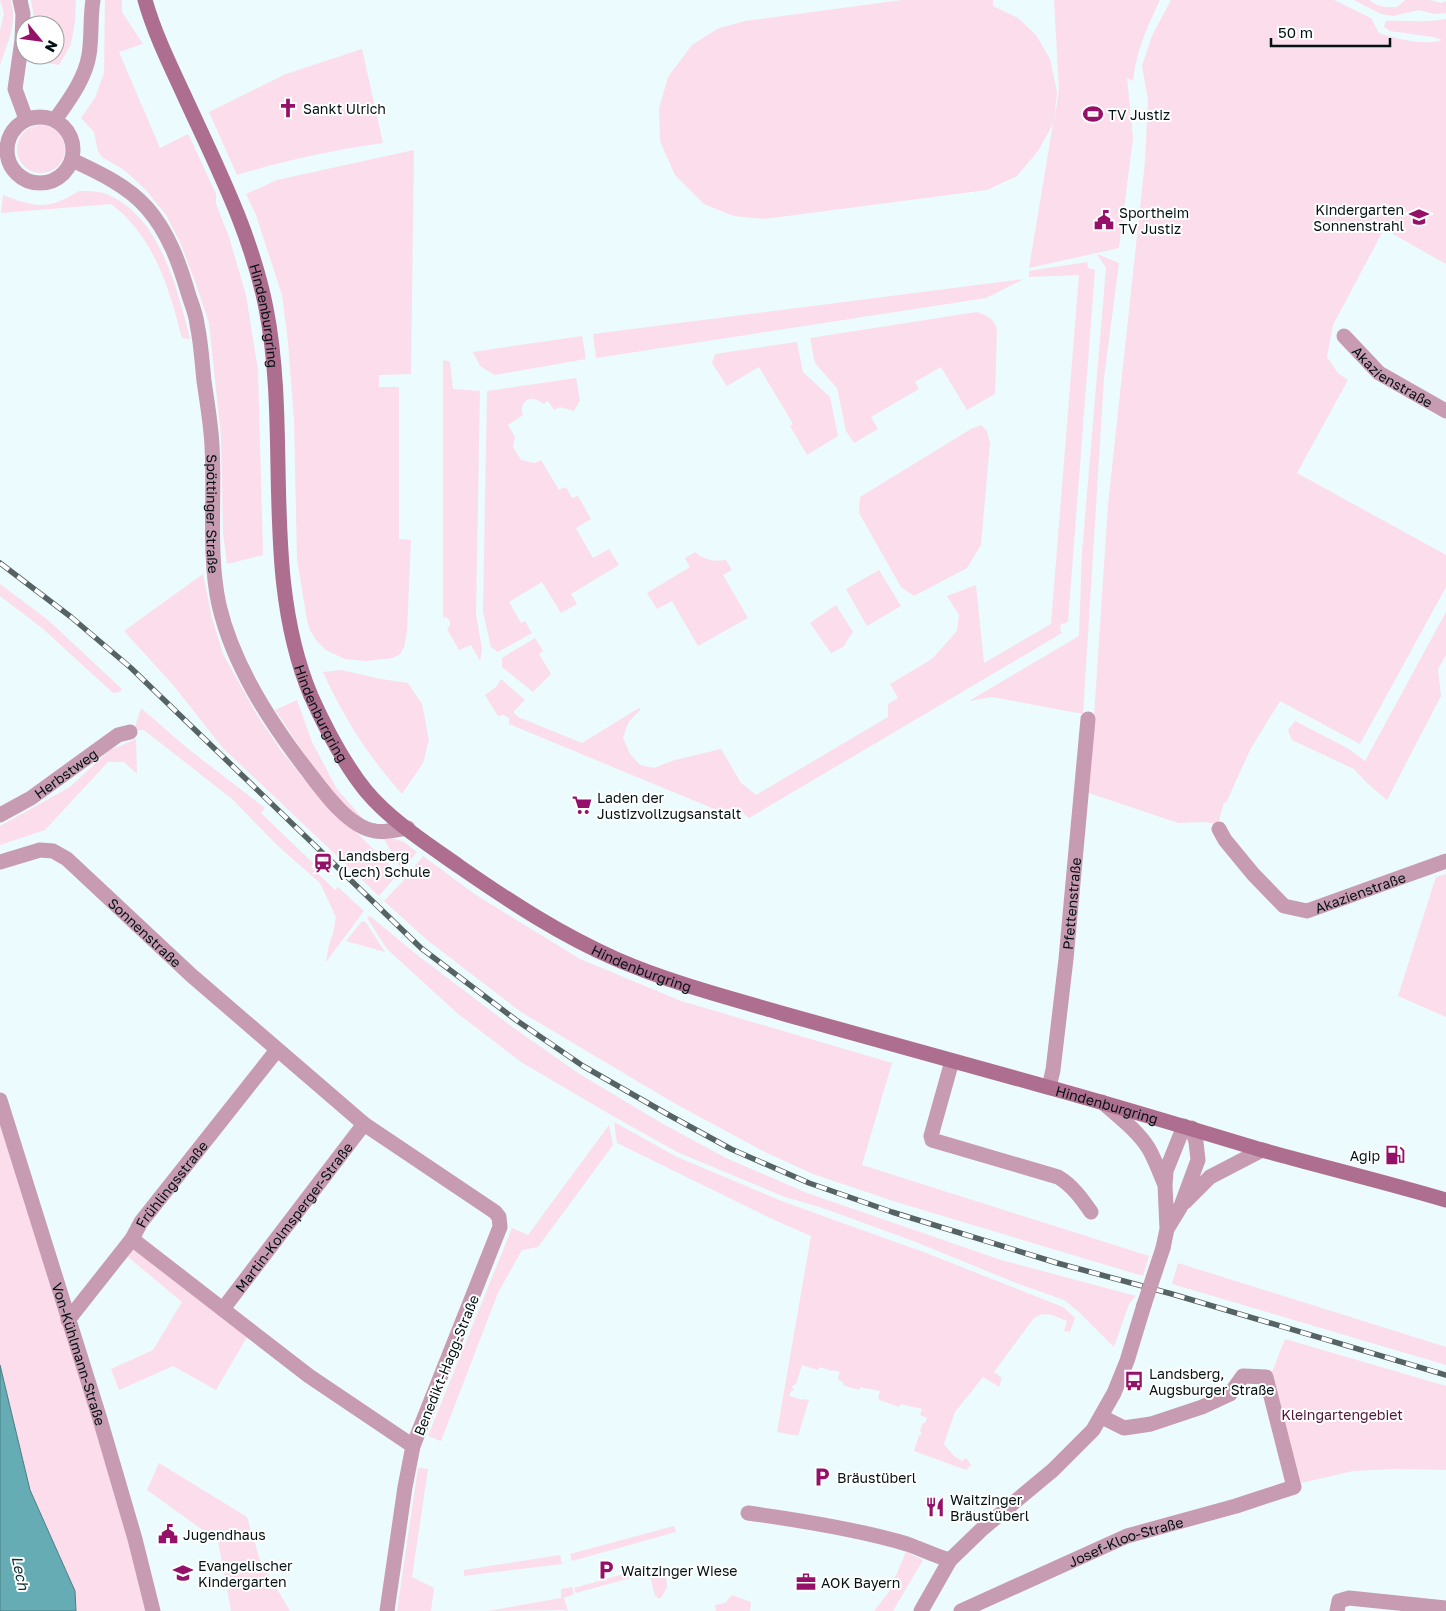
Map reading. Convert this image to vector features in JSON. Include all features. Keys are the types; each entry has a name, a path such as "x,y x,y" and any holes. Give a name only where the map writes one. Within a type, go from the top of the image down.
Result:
{"main road":[{"name":"Hindenburgring","path":"145,0 160,43 228,191 260,280 273,354 281,557 292,631 300,662 312,696 330,733 354,775 382,807 489,886 572,937 616,959 685,985 1100,1101 1262,1150 1446,1200"}],"street":[{"path":"20,0 23,22 15,89 26,120"},
{"path":"55,120 76,89 84,73 89,55 93,0"},
{"path":"41,116 55,120 62,124 71,137 74,152 72,160 56,179 39,183 31,182 16,173 4,159 10,135 17,126 26,120 41,116"},
{"name":"Spöttinger Straße","path":"72,160 108,178 146,207 161,226 185,282 197,322 209,414 212,445 212,518 219,604 234,652 253,688 296,757 343,812 358,826 376,832 408,828"},
{"name":"Akazienstraße","path":"1344,336 1379,373 1446,411"},
{"name":"Pfettenstraße","path":"1049,1087 1053,1070 1066,959 1088,719"},
{"name":"Herbstweg","path":"0,815 31,798 118,735 130,732"},
{"name":"Akazienstraße","path":"1219,829 1225,840 1284,906 1307,911 1446,861"},
{"name":"Sonnenstraße","path":"0,862 40,850 53,851 68,860 191,975 277,1050"},
{"name":"Benedikt-Hagg-Straße","path":"132,1239 309,1376 413,1446 500,1227 499,1217 495,1212 364,1124 277,1050"},
{"name":"Frühlingsstraße","path":"68,1320 132,1239 141,1222 277,1050"},
{"path":"952,1061 931,1136 932,1140 1058,1177 1064,1180 1091,1212"},
{"name":"Von-Kühlmann-Straße","path":"0,1100 99,1416 135,1539 153,1611"},
{"path":"1100,1101 1131,1126 1142,1140 1149,1150 1165,1185"},
{"name":"Martin-Kolmsperger-Straße","path":"223,1309 364,1124"},
{"path":"1167,1229 1166,1171 1188,1127"},
{"path":"921,1611 950,1560 981,1530 1059,1464 1093,1430 1102,1416 1114,1394 1127,1361 1167,1229 1181,1206 1198,1160 1196,1142 1188,1127"},
{"path":"1181,1206 1210,1177 1262,1150"},
{"name":"Josef-Kloo-Straße","path":"961,1611 1127,1536 1236,1506 1294,1487 1266,1377 1243,1376 1230,1394 1202,1407 1150,1424 1124,1428 1102,1416"},
{"path":"388,1611 405,1488 413,1446"},
{"path":"748,1512 882,1538 909,1545 950,1560"},
{"path":"1337,1611 1339,1601 1349,1598 1446,1608"}],"green space":[{"path":"0,0 11,0 13,17 11,33 0,65 0,31 4,13"},
{"path":"31,0 76,0 71,44 65,54 65,15 33,15"},
{"path":"105,0 122,0 122,12 143,44 119,52 160,148 188,134 192,142 216,194 216,204 229,237 246,295 258,370 263,555 227,564 223,533 221,436 209,323 180,242 166,215 145,189 124,170 102,157 98,151 94,132 81,118 95,98 104,73"},
{"path":"902,0 993,0 993,6 1018,18 1036,35 1050,59 1057,92 1054,122 1059,90 1054,0 1160,0 1143,40 1133,81 1127,78 1133,138 1119,248 1029,268 1053,124 1038,151 1017,176 987,190 764,219 734,216 704,204 675,175 660,141 659,109 668,77 692,45 717,29 745,21"},
{"path":"1171,0 1334,0 1371,18 1379,33 1419,42 1442,40 1390,31 1384,27 1386,21 1446,19 1446,264 1384,229 1333,325 1327,357 1338,373 1348,380 1297,473 1446,555 1446,587 1360,744 1280,701 1250,750 1226,803 1224,802 1218,824 1204,822 1178,823 1089,793 1108,505 1145,162 1148,100 1142,66 1152,36"},
{"path":"1354,0 1370,0 1379,6 1390,7 1397,7 1405,0 1430,0 1441,3 1446,1 1446,13 1434,14 1419,10 1393,16 1381,14"},
{"path":"362,49 383,143 310,156 237,175 209,112 286,74"},
{"path":"36,125 46,125 58,132 65,144 65,154 58,166 46,173 36,173 28,169 21,162 17,154 17,144 21,136 28,129"},
{"path":"414,150 411,374 379,375 379,387 399,387 399,539 411,540 407,632 404,647 400,654 393,658 366,661 345,659 326,650 316,640 307,620 297,559 294,420 282,295 256,215 246,194 277,180"},
{"path":"79,191 106,194 124,204 140,218 153,236 172,277 190,339 182,338 165,282 149,247 126,217 111,204 1,213 3,195 25,203 42,205 59,201"},
{"path":"1097,254 1119,263 1104,378 1083,714 992,697 969,701 1079,636 1082,553 1106,268"},
{"path":"1087,262 1088,268 1095,270 1068,622 1061,624 1060,630 1062,633 749,818 743,813 736,818 509,724 509,718 504,715 498,716 485,695 496,687 501,679 525,700 513,712 518,717 582,743 639,708 641,709 628,723 623,738 630,754 640,765 654,768 675,760 721,749 741,783 756,795 888,717 888,704 898,698 890,684 932,659 957,631 959,615 947,596 976,585 984,663 1051,624 1079,275 1029,277 1029,271"},
{"path":"1024,279 986,298 596,358 593,334"},
{"path":"977,312 990,318 997,329 995,394 967,410 941,367 915,382 919,389 871,417 878,429 854,443 846,431 837,388 815,363 810,338"},
{"path":"582,336 586,359 495,375 480,366 473,352"},
{"path":"797,342 803,372 830,397 838,436 807,455 790,426 793,424 759,367 727,386 712,363 715,354"},
{"path":"443,360 450,362 453,389 480,391 476,614 482,649 480,661 471,645 459,650 447,629 450,626 450,621 446,617 443,618"},
{"path":"576,378 580,400 574,411 560,407 554,410 548,401 543,404 535,399 524,402 522,406 523,415 508,425 515,437 513,447 521,460 535,463 541,460 559,490 566,487 572,498 578,496 591,519 576,528 593,558 609,549 619,565 571,594 577,604 561,613 542,582 509,602 521,623 525,621 532,633 498,652 491,647 483,612 487,391"},
{"path":"981,425 987,431 990,443 981,545 967,568 914,596 901,587 859,513 860,497 971,429"},
{"path":"695,552 710,560 726,560 732,570 723,575 748,618 698,646 672,601 657,609 647,593 690,567 685,558"},
{"path":"879,570 901,606 867,626 846,589"},
{"path":"203,574 212,618 223,654 257,715 282,752 316,793 397,872 398,874 379,896 222,747 174,686 124,631"},
{"path":"0,584 48,620 122,689 120,692 113,693 42,628 0,596"},
{"path":"836,605 853,632 843,647 831,653 810,623"},
{"path":"1446,612 1446,655 1438,669 1441,696 1387,800 1354,769 1292,740 1288,730 1295,721 1349,749 1365,761"},
{"path":"535,638 543,651 539,654 551,674 533,692 502,667 502,658"},
{"path":"341,670 408,683 422,704 429,740 423,763 402,794 378,765 358,736 339,705 323,672"},
{"path":"297,700 312,742 337,789 371,828 360,821 333,793 275,710"},
{"path":"141,708 187,748 265,808 261,813 313,863 311,867 335,890 338,887 364,911 326,962 336,917 320,883 278,846 232,799 144,730 134,730"},
{"path":"136,739 137,774 124,762 108,762 45,830 0,845 0,826 70,787 110,750"},
{"path":"382,835 404,842 417,852 402,871"},
{"path":"423,856 476,895 580,959 681,1001 892,1063 862,1165 1149,1256 1143,1276 893,1201 813,1174 767,1153 674,1103 521,1012 427,940 384,901"},
{"path":"1446,874 1446,1017 1398,996 1436,877"},
{"path":"370,916 416,954 511,1026 578,1073 663,1124 726,1158 807,1193 1001,1260 1136,1296 1129,1304 1114,1347 1079,1312 1064,1300 1016,1283 916,1242 817,1206 785,1197 677,1152 611,1115 521,1062 457,1013 387,949 367,918"},
{"path":"362,921 365,921 385,952 346,941"},
{"path":"0,1117 94,1417 148,1611 76,1611 75,1591 30,1490 0,1365"},
{"path":"614,1122 677,1157 784,1202 926,1253 1063,1307 1075,1318 1070,1332 1064,1331 1067,1321 1052,1315 1042,1314 1034,1318 994,1372 1002,1378 999,1387 983,1377 955,1412 944,1444 954,1456 962,1461 966,1458 971,1465 966,1470 914,1451 919,1436 922,1434 920,1431 923,1423 925,1423 927,1418 920,1415 922,1409 901,1404 899,1407 880,1400 878,1398 880,1391 860,1387 859,1390 843,1385 843,1382 838,1379 840,1372 820,1367 818,1370 802,1365 796,1384 792,1386 794,1391 791,1391 789,1396 809,1400 798,1436 777,1432 811,1236 772,1219 617,1143"},
{"path":"609,1125 613,1145 538,1247 522,1250 498,1293 441,1441 428,1436 512,1228 528,1235"},
{"path":"134,1248 247,1337 216,1390 173,1366 119,1390 111,1369 153,1350 182,1302 128,1257"},
{"path":"1178,1263 1446,1347 1446,1365 1172,1284"},
{"name":"Kleingartengebiet","path":"1285,1339 1446,1386 1446,1470 1395,1469 1353,1471 1301,1483 1272,1372"},
{"path":"159,1463 247,1517 260,1560 290,1611 231,1611 218,1541 147,1490"},
{"path":"418,1468 428,1469 412,1577 434,1588 431,1611 397,1611"},
{"path":"674,1526 676,1532 572,1561 570,1554"},
{"path":"906,1552 923,1560 893,1611 874,1611 889,1592"},
{"path":"560,1555 562,1564 464,1576 464,1570"},
{"path":"648,1567 659,1569 666,1576 667,1588 660,1599 655,1596 649,1573 576,1593 574,1588"},
{"path":"572,1587 574,1594 564,1598 568,1611 488,1611 561,1598 561,1589"},
{"path":"732,1595 751,1602 750,1611 716,1611 715,1605 725,1603"}],"water":[{"name":"Lech","path":"0,1365 30,1490 75,1591 76,1611 0,1611"}],"railway":[{"path":"0,563 71,617 131,668 421,948 516,1020 583,1066 667,1114 731,1149 809,1183 892,1212 1057,1263 1172,1294 1446,1375"}],"place":[{"name":"Sankt Ulrich","path":"288,108"},
{"name":"TV Justiz","path":"1093,114"},
{"name":"Kindergarten Sonnenstrahl","path":"1419,217"},
{"name":"Sportheim TV Justiz","path":"1104,220"},
{"name":"Laden der Justizvollzugsanstalt","path":"582,805"},
{"name":"Landsberg (Lech) Schule","path":"323,863"},
{"name":"Agip","path":"1395,1155"},
{"name":"Landsberg, Augsburger Straße","path":"1134,1381"},
{"name":"Bräustüberl","path":"822,1477"},
{"name":"Waitzinger Bräustüberl","path":"935,1507"},
{"name":"Jugendhaus","path":"168,1534"},
{"name":"Waitzinger Wiese","path":"606,1570"},
{"name":"Evangelischer Kindergarten","path":"183,1573"},
{"name":"AOK Bayern","path":"806,1582"}]}
